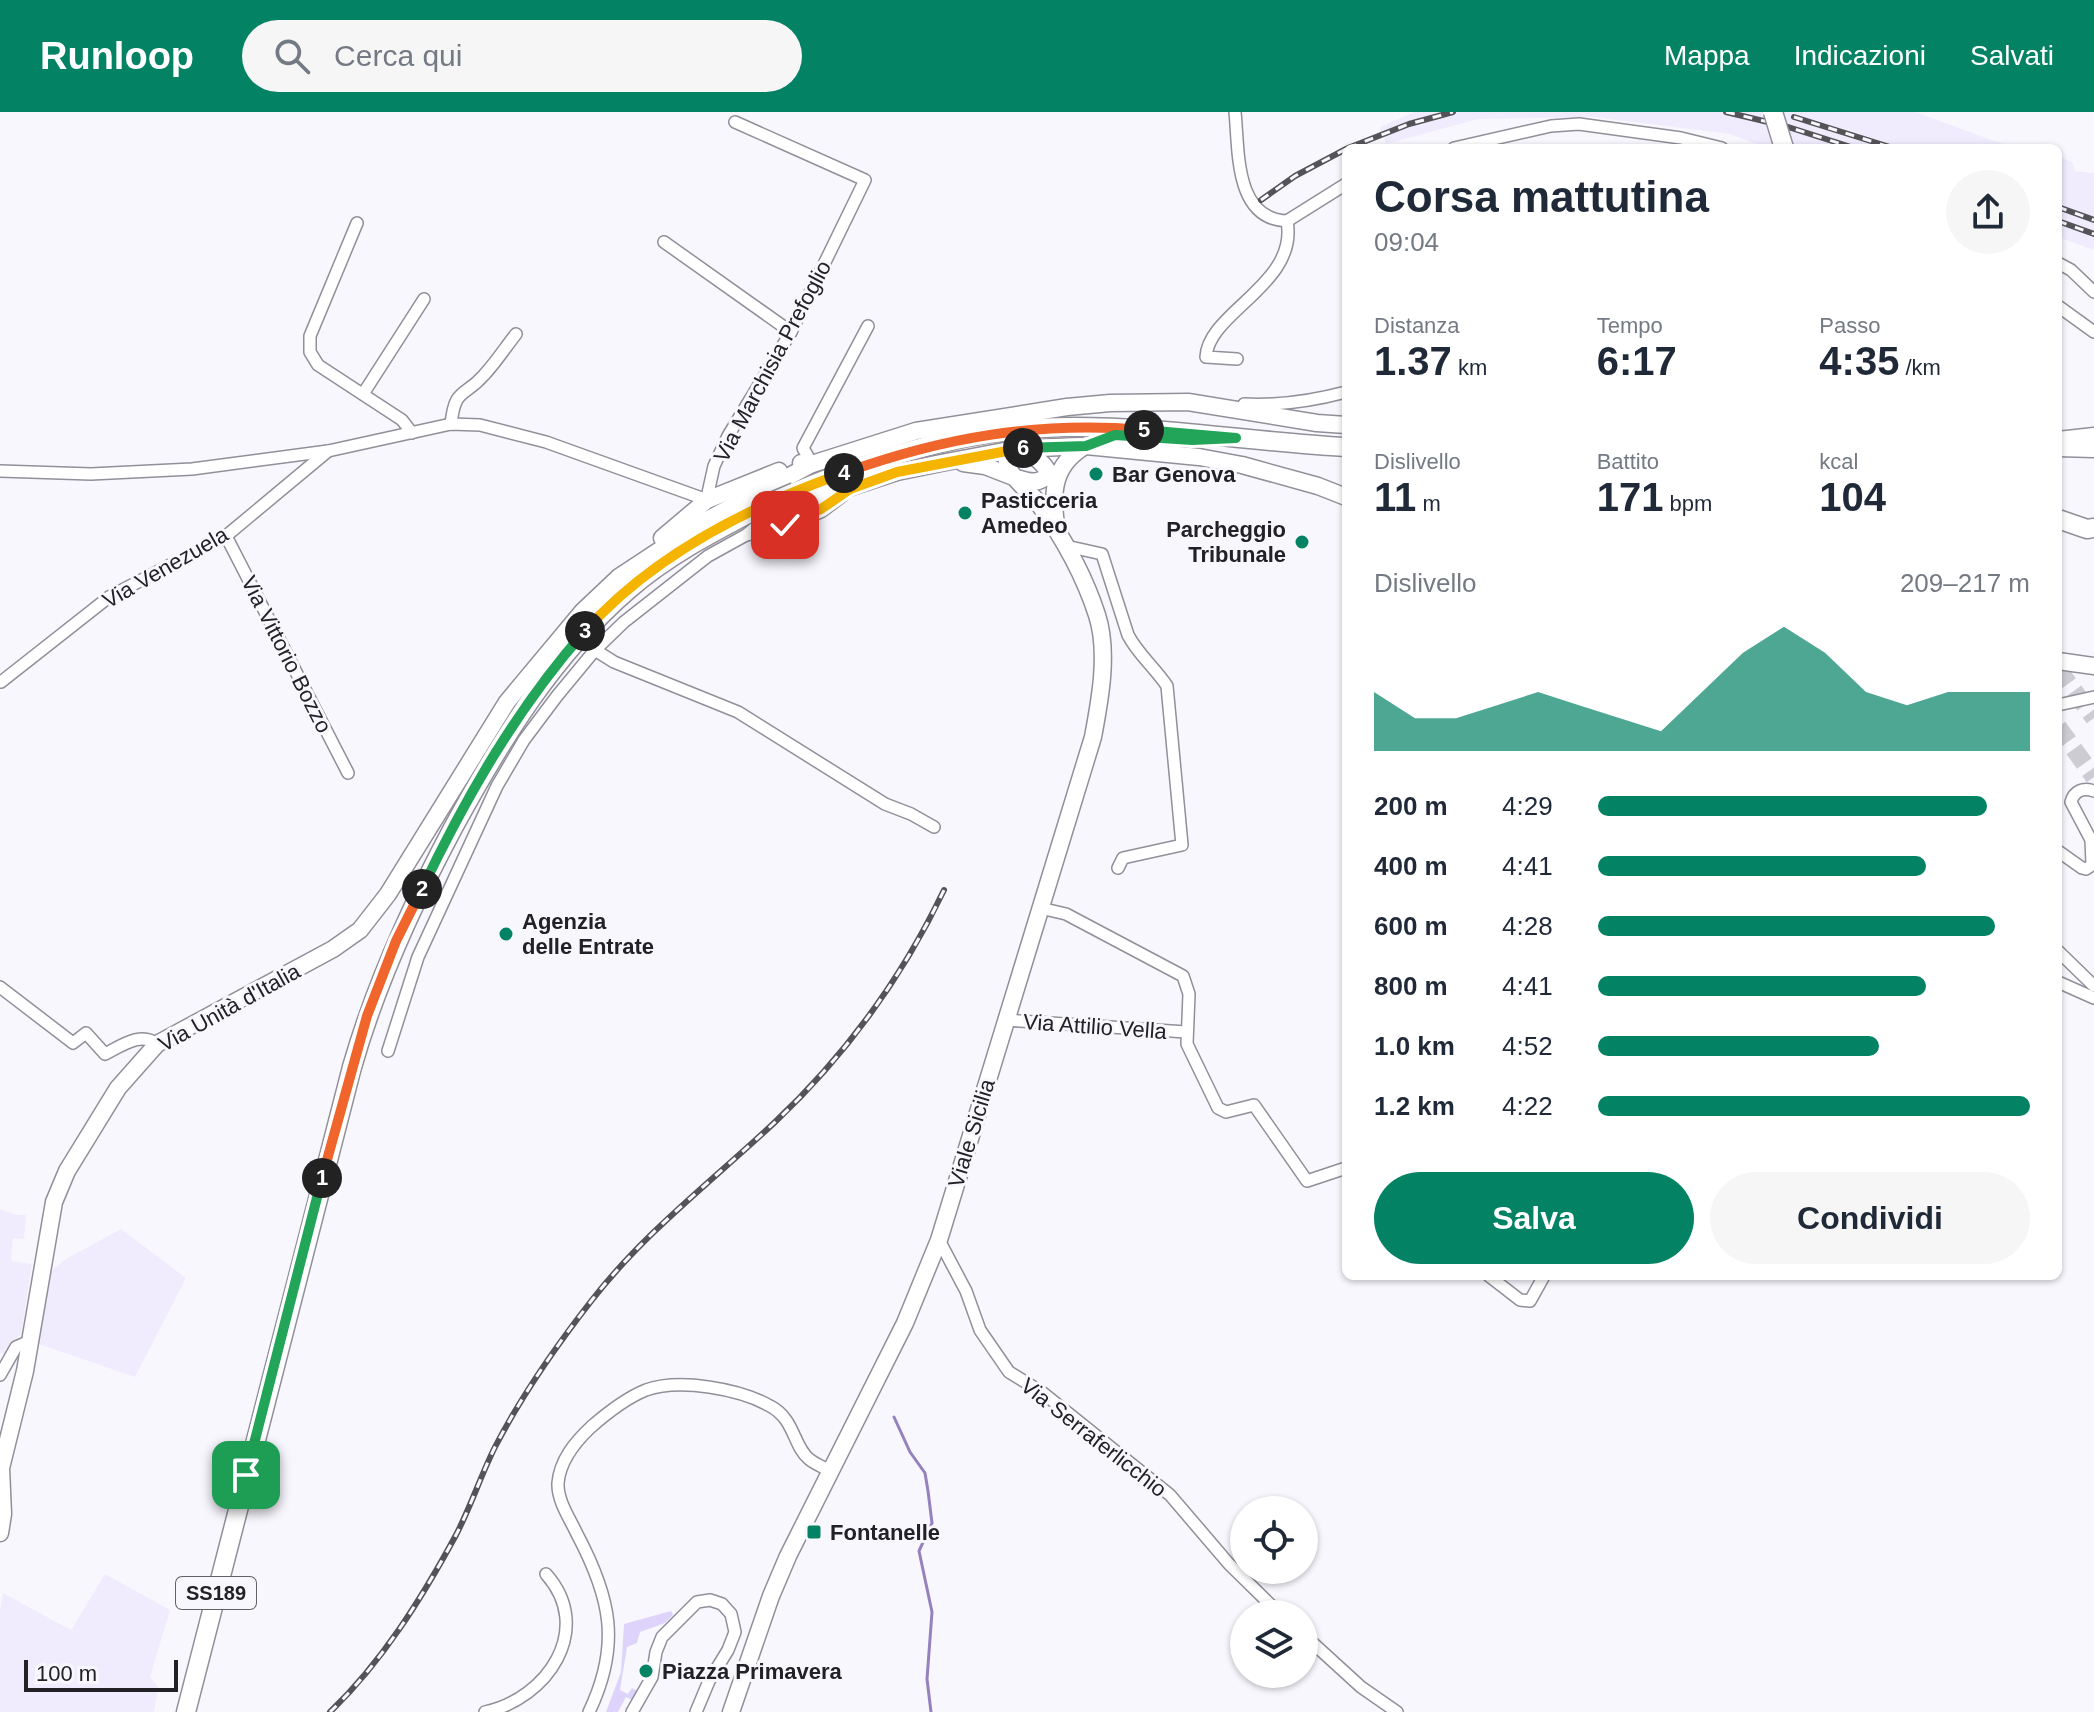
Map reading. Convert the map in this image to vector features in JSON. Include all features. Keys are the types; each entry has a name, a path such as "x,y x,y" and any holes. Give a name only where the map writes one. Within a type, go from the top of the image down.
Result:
{"main road":[{"path":"1773,112 1783,144"},
{"path":"775,507 792,493 889,457 959,439 1019,430 1113,428 1342,447"},
{"path":"2062,447 2094,448"},
{"name":"SS189","path":"186,1712 367,1016 396,941 486,767 521,710 565,654 630,588 667,560 775,507"}],"street":[{"path":"1235,112 1241,173 1249,197 1262,213 1287,221 1342,187"},
{"name":"Via Marchisia Prefoglio","path":"707,500 714,466 728,436 791,332 865,180 735,122"},
{"path":"1472,144 1551,126 1579,124 1706,144"},
{"path":"1237,359 1206,357 1206,348 1279,264 1290,236 1287,221"},
{"path":"357,223 309,344 318,365 402,420 412,433"},
{"path":"664,242 791,332"},
{"path":"2062,265 2094,292"},
{"path":"363,394 424,299"},
{"path":"2062,309 2094,332"},
{"path":"812,464 803,448 868,326"},
{"path":"451,424 457,396 482,378 516,334"},
{"path":"1188,402 1272,406 1342,393"},
{"name":"Via Unità d'Italia","path":"632,568 731,498 775,507 792,493 803,462 812,464 916,431 1067,407 1188,402 1342,425"},
{"name":"Via Venezuela","path":"0,471 91,474 192,469 328,451 451,424 480,425 546,442 707,500"},
{"path":"2062,432 2094,434"},
{"path":"2062,439 2094,434"},
{"path":"945,462 985,466 1038,482 1051,479 1079,449 1115,435 1192,440 1236,438"},
{"path":"1015,449 1006,461 1062,540 1102,554 1133,646 1154,666 1167,686 1182,845 1123,858 1118,868"},
{"path":"1015,449 1038,459 1051,479 1062,540"},
{"path":"792,493 850,489 897,472 1015,449 1079,449 1199,457 1242,465 1342,495"},
{"name":"Via Venezuela","path":"1,682 109,597 226,536 328,451"},
{"path":"712,478 731,498"},
{"name":"Via Unità d'Italia","path":"0,1533 3,1514 1,1468 30,1341 48,1229 67,1171 118,1088 157,1044 333,949 360,930 388,894 507,702 582,612 667,533 707,500 792,493"},
{"path":"673,540 705,508 707,500"},
{"path":"388,1051 418,957 497,786 524,740 595,650 670,583 708,556 746,535 775,507"},
{"name":"Via Vittorio Bozzo","path":"226,536 348,773"},
{"name":"Viale Sicilia","path":"731,1712 771,1596 905,1323 939,1240 1093,737 1102,656 1098,617 1062,540"},
{"path":"595,650 614,662 738,712 885,804 934,827"},
{"path":"2062,662 2094,666"},
{"path":"2062,704 2094,697"},
{"path":"2062,854 2082,868 2092,865 2091,840 2071,802 2082,789 2094,791"},
{"name":"Via Attilio Vella","path":"1040,908 1066,914 1183,976 1189,994 1187,1044 1221,1111 1254,1105 1307,1181 1342,1169"},
{"path":"2062,955 2094,986"},
{"path":"2062,984 2094,998"},
{"path":"0,987 73,1043 86,1033 105,1054 135,1039 152,1040 157,1044"},
{"name":"Via Attilio Vella","path":"1005,1020 1186,1032"},
{"name":"Via Serraferlicchio","path":"939,1240 966,1291 980,1330 1009,1372 1043,1393 1170,1495 1229,1564 1266,1600"},
{"path":"1494,1280 1520,1300 1530,1301 1542,1280"},
{"path":"0,1375 16,1347 30,1341"},
{"path":"589,1712 605,1673 609,1636 606,1598 594,1566 561,1500 558,1487 560,1473 576,1442 603,1417 642,1392 665,1387 709,1387 755,1399 779,1411 807,1458 830,1471"},
{"path":"485,1712 508,1707 536,1687 566,1642 566,1614 560,1593 546,1574"},
{"path":"632,1712 652,1677 656,1652 668,1630 690,1608 704,1600 722,1604 734,1619 735,1632 696,1712"},
{"path":"1318,1648 1361,1687 1397,1712"}],"shaded area":[{"path":"1414,112 1915,112 2003,144 1756,144 1730,134 1593,117 1478,119 1386,144 1380,127"},
{"path":"2062,158 2072,162 2075,171 2094,173 2094,250 2062,238"},
{"path":"0,1209 26,1215 24,1239 13,1238 11,1261 32,1264 21,1334 4,1354 0,1353"},
{"path":"121,1229 186,1278 135,1377 27,1340 42,1278 66,1259"},
{"path":"105,1574 170,1610 150,1677 158,1687 154,1712 0,1712 0,1611 3,1593 71,1630"},
{"path":"671,1611 673,1615 665,1623 640,1632 637,1643 627,1647 620,1690 628,1694 632,1688 639,1692 634,1701 626,1697 618,1712 606,1712 621,1672 624,1624"}],"waterway":[{"path":"894,1417 910,1452 925,1473 928,1491 932,1523 919,1551 932,1612 927,1679 931,1712"}],"tunnel":[{"path":"2062,674 2094,718"},
{"path":"2062,733 2094,777"}],"railway":[{"path":"1358,144 1409,124 1453,112"},
{"path":"1726,112 1841,144"},
{"path":"1794,117 1880,144"},
{"path":"1261,200 1295,176 1342,151"},
{"path":"2062,208 2094,220"},
{"path":"2062,222 2094,234"},
{"path":"330,1712 384,1651 415,1606 456,1535 505,1428 540,1371 579,1317 634,1252 774,1123 825,1071 890,985 944,890"}],"place":[{"name":"Bar Genova","path":"1096,474"},
{"name":"Pasticceria Amedeo","path":"965,513"},
{"name":"Parcheggio Tribunale","path":"1302,542"},
{"name":"Agenzia delle Entrate","path":"506,934"},
{"name":"Fontanelle","path":"814,1532"},
{"name":"Piazza Primavera","path":"646,1671"}],"route":[{"path":"246,1475 352,1067 367,1016 396,941 486,767 521,710 555,665 595,621 630,588 667,560 713,533 767,504 825,479 889,457 959,439 1064,427 1236,438 1192,440 1115,435 1086,446 1015,449 941,463 897,472 850,489 821,509 785,525"}]}
